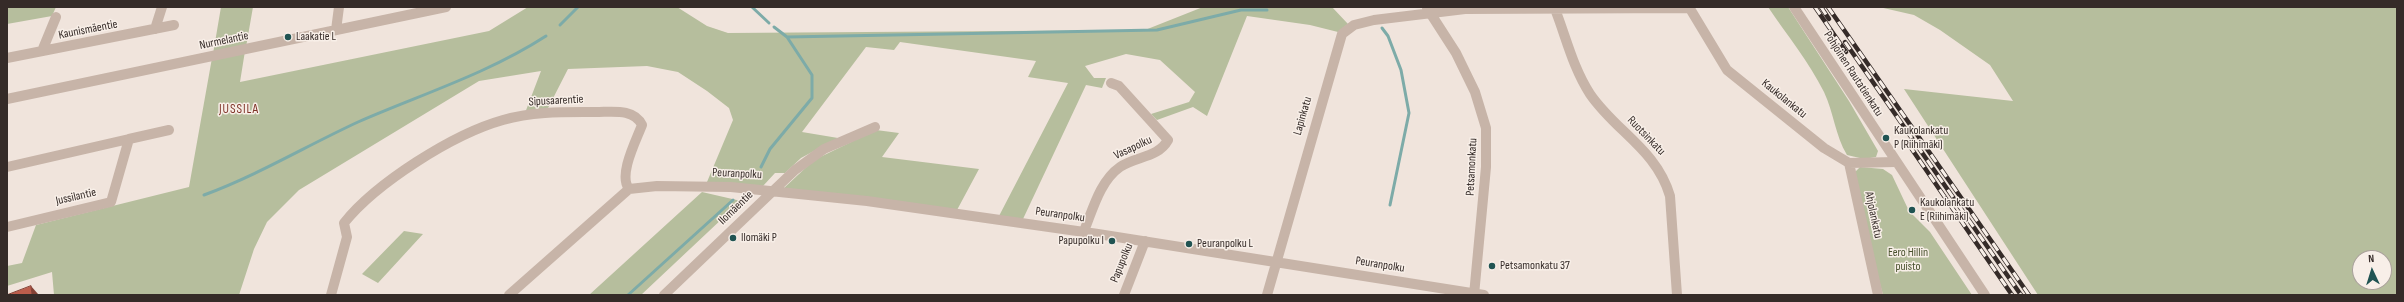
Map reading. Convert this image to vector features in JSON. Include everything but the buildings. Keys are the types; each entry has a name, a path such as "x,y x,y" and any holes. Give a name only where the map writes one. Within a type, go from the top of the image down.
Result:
{"street":[{"path":"155,29 162,7"},
{"path":"336,30 339,7"},
{"name":"Nurmelantie","path":"7,98 446,7"},
{"name":"Pohjoinen Rautatienkatu","path":"1794,7 1895,162 1985,295"},
{"name":"Lapinkatu","path":"1267,295 1342,34 1354,25 1429,10 1484,8 1689,8"},
{"name":"Kaukolankatu","path":"1689,8 1727,70 1824,148 1849,163"},
{"name":"Ruotsinkatu","path":"1555,9 1589,93 1598,106 1656,165 1667,182 1677,295"},
{"name":"Petsamonkatu","path":"1429,10 1475,92 1486,128 1486,168 1478,294"},
{"path":"42,51 56,17"},
{"name":"Kaunismäentie","path":"7,58 174,25"},
{"name":"Vasapolku","path":"1084,231 1111,174 1130,161 1164,148 1168,140 1118,86 1111,83"},
{"name":"Sipusaarentie","path":"331,295 347,238 344,223 357,206 377,190 407,171 483,127 501,120 537,113 620,112 635,116 641,120 642,125 624,175 625,184 629,189"},
{"name":"Ilomäentie","path":"664,295 795,170 824,149 875,126"},
{"path":"7,167 170,130"},
{"name":"Jussilantie","path":"7,227 111,202 129,139"},
{"path":"1849,163 1895,162"},
{"name":"Ahjolankatu","path":"1849,163 1878,295"},
{"name":"Peuranpolku","path":"629,189 660,186 717,186 773,190 936,210 1145,240 1478,294"},
{"path":"509,295 629,189"},
{"name":"Papupolku","path":"1124,295 1145,240"}],"green space":[{"path":"7,7 56,7 52,16 7,24"},
{"path":"221,7 253,7 246,47 213,54"},
{"path":"528,7 677,7 707,26 728,33 1145,30 1203,7 1332,7 1348,24 1338,32 1310,25 1247,16 1207,116 1193,107 1157,120 1151,114 1189,102 1195,92 1160,60 1126,54 1085,66 1094,78 1106,78 1102,88 1086,85 1023,219 999,216 1068,83 1028,77 1036,61 900,42 894,50 866,47 802,132 838,138 801,158 785,173 775,173 763,186 707,182 733,120 729,108 707,91 678,72 647,66 568,69 546,112 525,113 541,71 479,81 299,190 267,222 254,249 239,295 54,295 52,272 7,286 7,266 22,263 36,225 189,187 212,58 245,51 240,82 489,31"},
{"path":"1768,7 1788,7 1849,101 1878,151 1876,157 1864,159 1847,155 1840,140 1824,92 1805,59"},
{"path":"1879,7 2397,7 2397,295 2038,295 1904,89 2013,101 1990,65 1940,30 1914,15"},
{"path":"876,130 899,133 882,157 979,169 957,210 784,188 814,160"},
{"name":"Eero Hillin puisto","path":"1860,167 1883,169 1892,175 1909,211 1930,232 1972,295 1883,295 1859,206 1853,174"},
{"path":"702,192 741,201 641,295 589,295"},
{"path":"404,231 423,234 378,283 362,274"}],"waterway":[{"path":"560,25 578,7"},
{"path":"752,7 769,23"},
{"path":"787,37 1157,30 1241,10 1267,10"},
{"path":"774,27 787,37"},
{"path":"1382,28 1388,36 1401,70 1409,113 1390,205"},
{"path":"204,195 244,179 358,122 501,62 546,36"},
{"path":"761,167 770,149 812,98 812,75 787,37"},
{"path":"628,295 733,200"}],"railway":[{"path":"1815,7 1846,52"},
{"path":"1821,7 1829,19"},
{"path":"1828,7 2029,295"},
{"path":"1845,42 2021,295"},
{"path":"1909,145 2012,295"}],"place":[{"name":"Laakatie L","path":"288,37"},
{"name":"Kaukolankatu P (Riihimäki)","path":"1886,138"},
{"name":"Kaukolankatu E (Riihimäki)","path":"1912,210"},
{"name":"Ilomäki P","path":"733,238"},
{"name":"Papupolku I","path":"1112,241"},
{"name":"Peuranpolku L","path":"1189,244"},
{"name":"Petsamonkatu 37","path":"1492,266"}],"district":[{"name":"JUSSILA","path":"239,110"}]}
